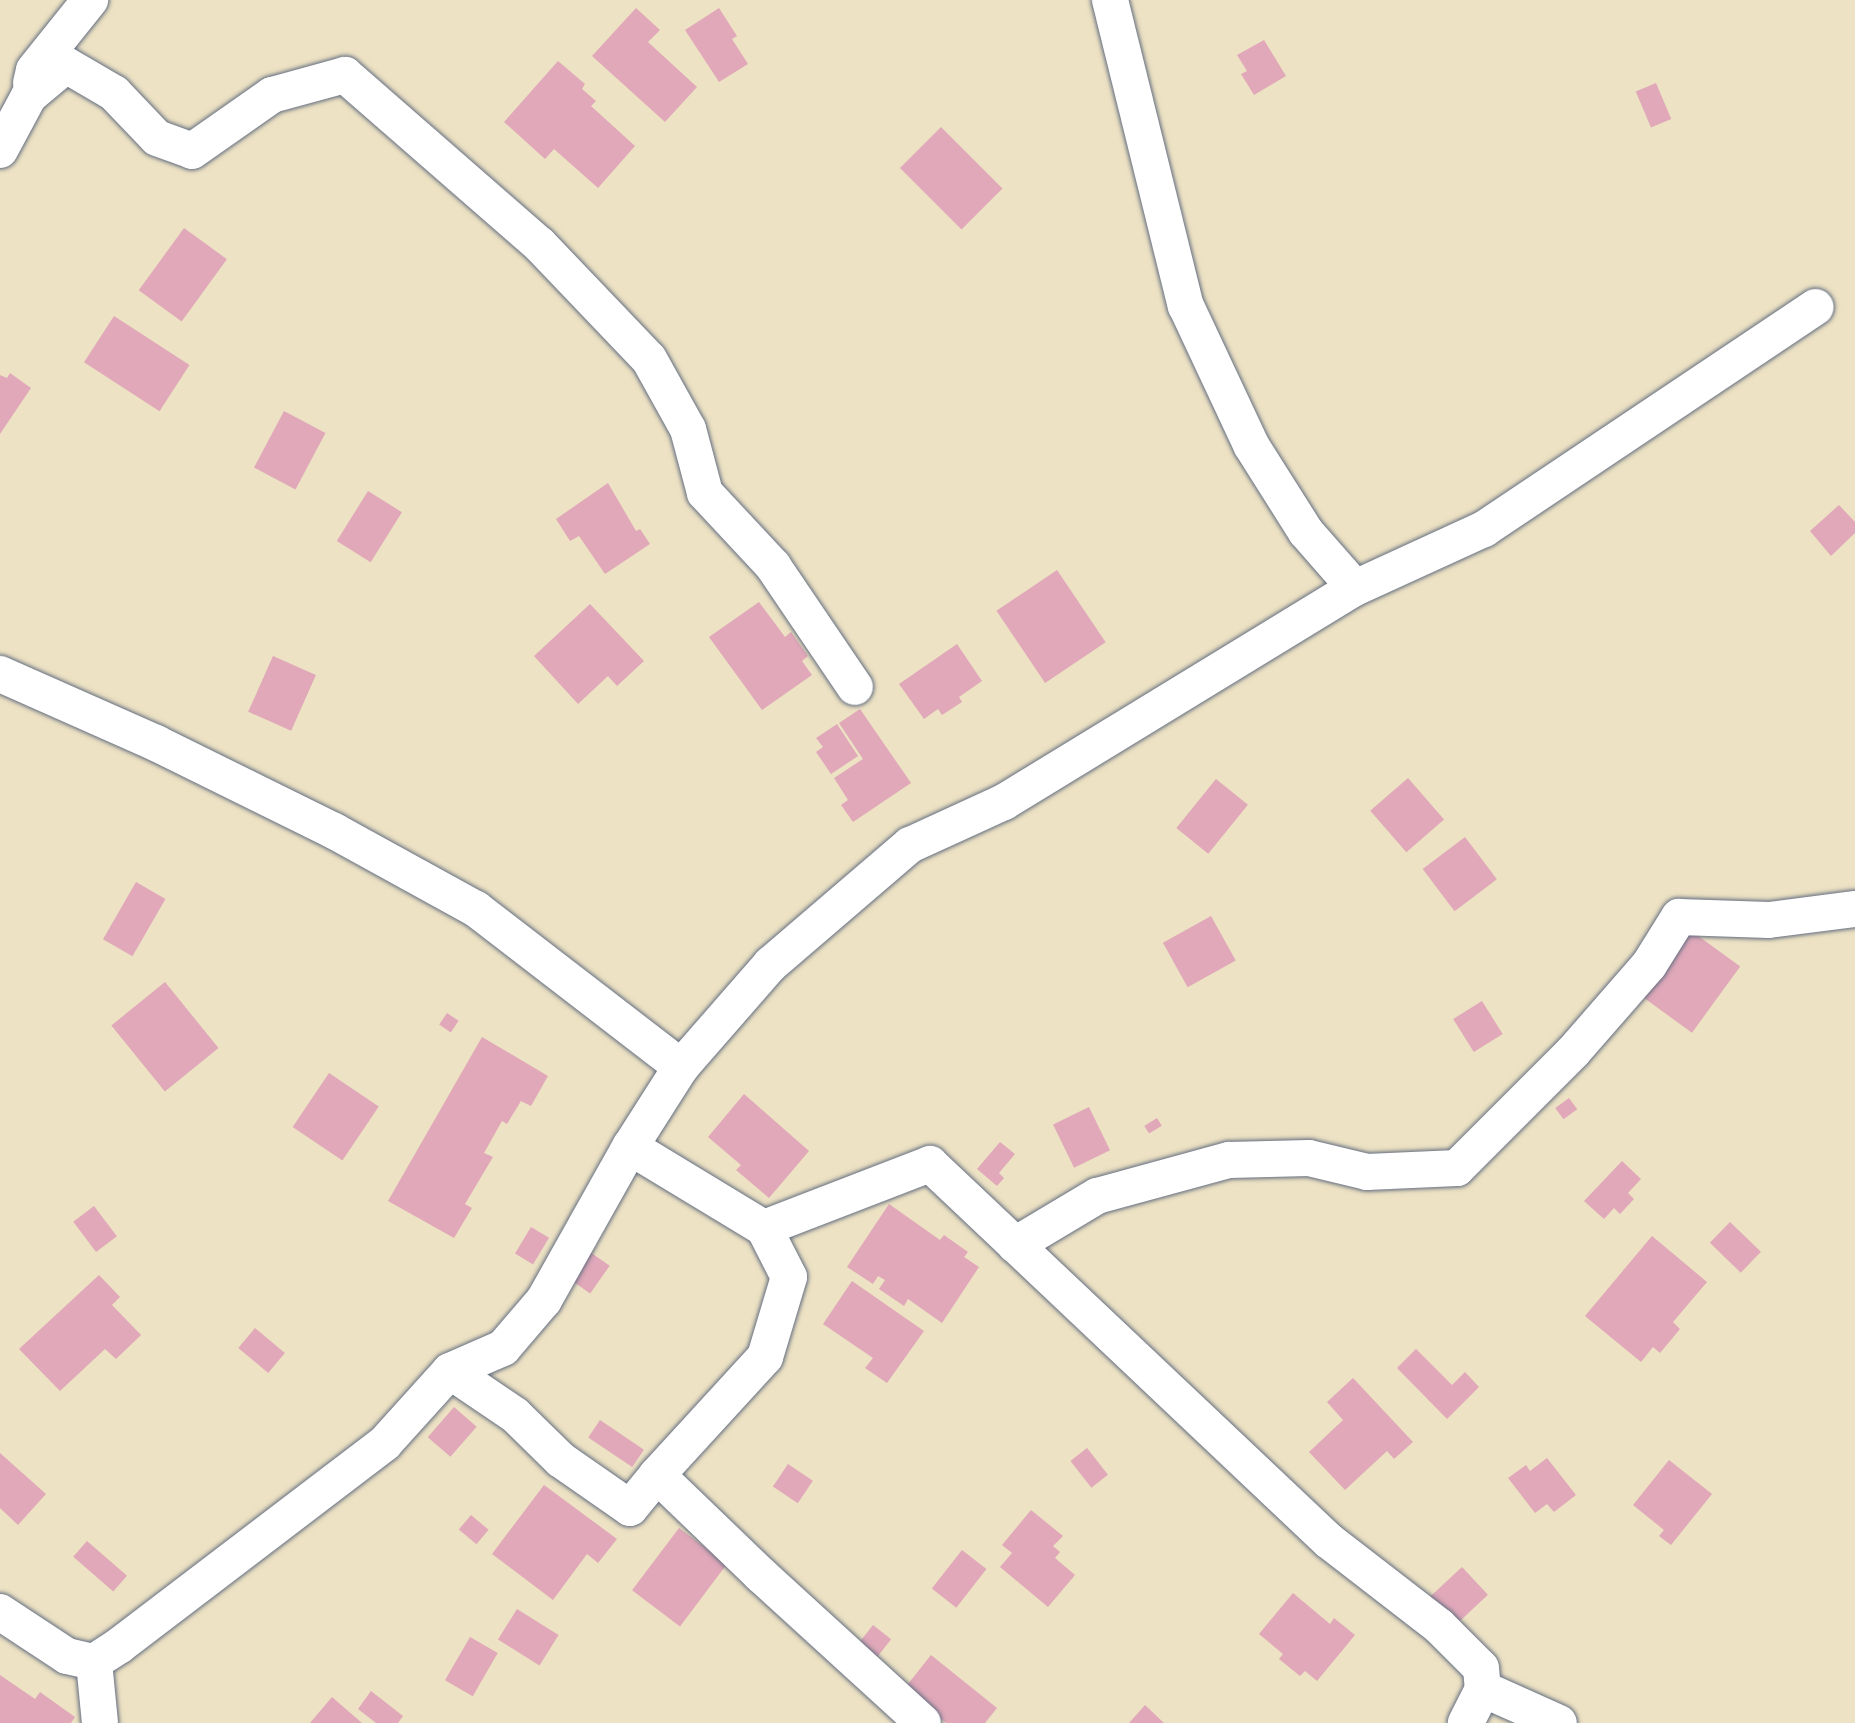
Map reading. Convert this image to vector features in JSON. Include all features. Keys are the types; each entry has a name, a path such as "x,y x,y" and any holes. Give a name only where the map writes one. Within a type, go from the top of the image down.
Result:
{"street":[{"path":"0,150 14,103 34,70 90,0"},
{"path":"1110,0 1186,306 1251,445 1306,532 1355,588"},
{"path":"14,103 66,65 114,93 157,138 192,151 272,95 345,75 539,244 649,359 688,429 705,493 773,566 855,687"},
{"path":"0,1612 67,1656 94,1662 384,1444 450,1371 503,1348 544,1300 630,1147 681,1067 771,964 910,845 1004,802 1355,588 1484,529 1815,307"},
{"path":"0,674 156,743 334,831 476,909 681,1067"},
{"path":"1015,1245 1097,1196 1229,1160 1309,1158 1367,1172 1457,1168 1573,1052 1649,965 1679,917 1769,920 1855,909"},
{"path":"450,1371 515,1415 561,1460 630,1508 765,1357 789,1277 764,1228 630,1147"},
{"path":"764,1228 930,1164 1329,1541 1439,1626 1481,1668 1483,1689 1466,1723"},
{"path":"657,1475 923,1723"},
{"path":"94,1662 100,1723"},
{"path":"1483,1689 1559,1723"}],"building":[{"path":"636,8 660,30 648,42 697,87 665,122 592,56"},
{"path":"719,8 737,36 732,39 748,64 719,82 685,30"},
{"path":"1264,40 1286,76 1254,95 1241,74 1247,71 1237,55"},
{"path":"558,61 585,84 582,89 596,101 591,106 635,146 598,188 554,149 545,159 504,122"},
{"path":"1656,83 1671,119 1651,127 1636,92"},
{"path":"941,127 1003,189 962,230 900,168"},
{"path":"184,228 227,259 182,321 139,290"},
{"path":"114,316 189,365 160,411 84,362"},
{"path":"10,373 31,388 0,434 0,375 7,378"},
{"path":"284,411 325,433 295,490 254,468"},
{"path":"608,483 636,531 640,529 650,544 605,574 579,536 570,541 556,519"},
{"path":"368,491 402,512 371,562 337,541"},
{"path":"1839,505 1855,522 1855,533 1831,556 1810,531"},
{"path":"1057,570 1106,642 1045,683 996,611"},
{"path":"759,602 785,637 791,632 808,656 802,661 812,675 762,710 709,637"},
{"path":"590,604 644,661 617,686 608,676 578,704 534,656"},
{"path":"957,644 982,681 959,697 962,702 942,715 938,709 924,719 899,684"},
{"path":"273,656 316,675 291,731 248,712"},
{"path":"860,709 911,783 853,822 841,805 848,800 834,778 863,759 839,723"},
{"path":"837,724 858,756 831,774 816,752 823,747 816,738"},
{"path":"1408,778 1444,820 1406,852 1370,811"},
{"path":"1216,779 1248,805 1208,854 1176,828"},
{"path":"1465,837 1497,879 1455,911 1423,869"},
{"path":"136,882 165,899 132,956 103,939"},
{"path":"1211,916 1236,961 1188,987 1163,943"},
{"path":"1690,930 1740,966 1692,1033 1642,996"},
{"path":"165,982 218,1048 165,1091 111,1025"},
{"path":"1482,1001 1503,1034 1474,1052 1453,1019"},
{"path":"447,1013 459,1021 451,1032 439,1025"},
{"path":"482,1037 548,1076 531,1106 521,1101 507,1124 502,1121 484,1153 493,1157 465,1204 472,1208 454,1238 388,1201"},
{"path":"329,1073 379,1107 342,1160 293,1127"},
{"path":"744,1094 809,1151 769,1198 736,1170 741,1165 708,1137"},
{"path":"1569,1098 1577,1109 1563,1119 1555,1108"},
{"path":"1089,1107 1110,1150 1074,1168 1053,1125"},
{"path":"1157,1118 1162,1126 1149,1134 1144,1126"},
{"path":"1000,1142 1015,1154 999,1173 1004,1178 997,1186 977,1169"},
{"path":"1622,1161 1641,1179 1628,1193 1634,1199 1620,1214 1614,1208 1604,1219 1584,1201"},
{"path":"889,1204 940,1240 944,1235 968,1252 964,1257 979,1267 942,1323 908,1299 904,1306 879,1289 885,1280 878,1276 873,1284 847,1267"},
{"path":"94,1206 117,1236 96,1252 73,1222"},
{"path":"1730,1222 1761,1252 1741,1273 1710,1243"},
{"path":"531,1227 549,1238 533,1264 515,1254"},
{"path":"1652,1236 1707,1282 1673,1322 1680,1329 1660,1353 1653,1347 1641,1362 1585,1316"},
{"path":"590,1252 610,1266 590,1294 570,1280"},
{"path":"99,1275 120,1297 112,1305 141,1335 116,1359 105,1349 60,1391 19,1349"},
{"path":"852,1281 924,1331 887,1383 865,1368 873,1358 823,1324"},
{"path":"255,1328 285,1353 268,1373 238,1348"},
{"path":"1416,1349 1452,1385 1465,1372 1479,1387 1447,1419 1397,1368"},
{"path":"1353,1378 1413,1442 1394,1459 1387,1451 1345,1490 1309,1452 1343,1420 1327,1402"},
{"path":"454,1407 477,1427 450,1457 428,1437"},
{"path":"600,1420 644,1450 632,1467 588,1437"},
{"path":"1087,1448 1108,1475 1091,1488 1070,1461"},
{"path":"0,1453 46,1494 18,1525 0,1508"},
{"path":"1547,1458 1576,1495 1554,1512 1547,1504 1535,1513 1508,1478 1526,1465 1530,1471"},
{"path":"1669,1460 1712,1494 1671,1545 1659,1536 1664,1530 1633,1505"},
{"path":"788,1464 813,1481 798,1503 773,1486"},
{"path":"544,1485 617,1539 598,1563 587,1554 553,1600 492,1554"},
{"path":"1031,1510 1063,1536 1053,1546 1060,1552 1055,1558 1075,1575 1048,1607 1000,1567 1012,1553 1002,1545"},
{"path":"471,1515 489,1530 476,1544 459,1530"},
{"path":"679,1528 727,1564 680,1626 632,1590"},
{"path":"87,1541 127,1576 113,1592 73,1557"},
{"path":"962,1550 986,1569 956,1608 932,1589"},
{"path":"1462,1567 1488,1595 1451,1629 1425,1601"},
{"path":"1293,1593 1330,1624 1334,1618 1355,1635 1317,1681 1305,1671 1300,1676 1279,1659 1283,1654 1259,1634"},
{"path":"517,1609 559,1635 539,1665 498,1640"},
{"path":"873,1625 891,1639 874,1661 856,1647"},
{"path":"470,1637 498,1653 473,1696 445,1680"},
{"path":"931,1655 997,1708 985,1723 946,1723 904,1689"},
{"path":"0,1675 35,1699 40,1692 75,1717 71,1723 0,1723"},
{"path":"371,1691 403,1716 398,1723 376,1723 358,1709"},
{"path":"332,1697 362,1723 310,1723"},
{"path":"1145,1705 1164,1723 1129,1723"}]}
